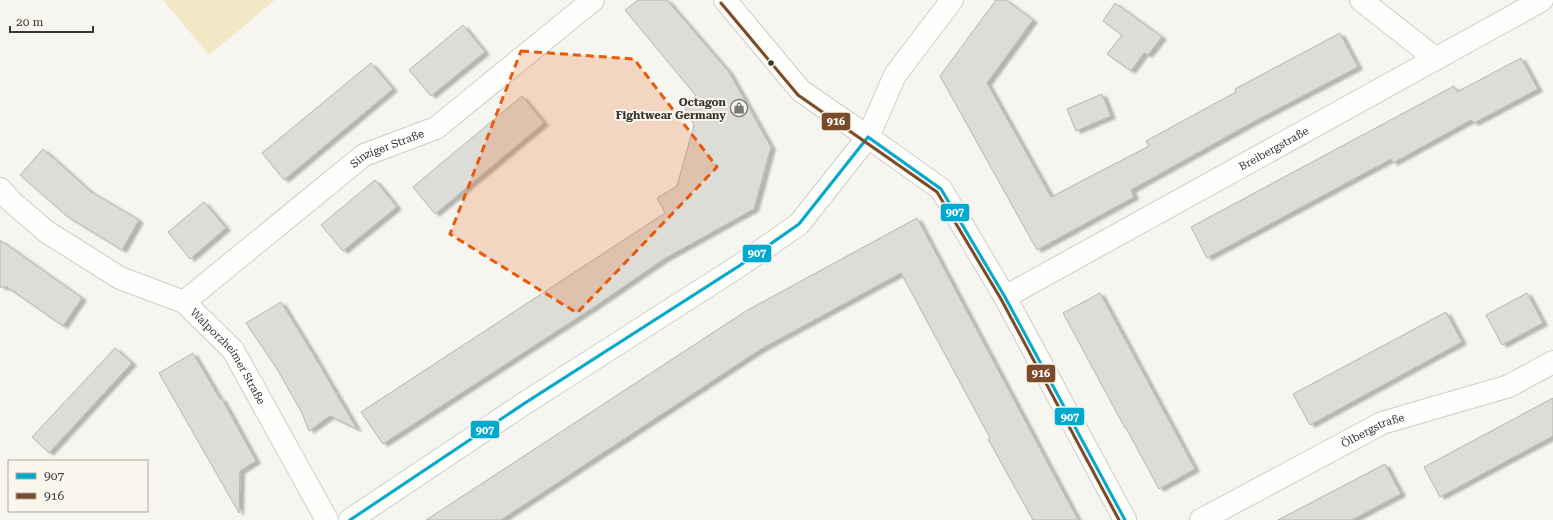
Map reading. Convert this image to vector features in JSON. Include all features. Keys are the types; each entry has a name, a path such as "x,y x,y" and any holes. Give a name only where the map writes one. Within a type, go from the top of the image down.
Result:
{"street":[{"name":"Sinziger Straße","path":"184,302 364,156 436,128 593,0"},
{"path":"725,0 801,91 941,189 1005,297 1125,520"},
{"path":"350,520 525,403 739,266 799,224 868,137 895,75 952,0"},
{"path":"1361,0 1436,59"},
{"name":"Breibergstraße","path":"1005,297 1542,0"},
{"name":"Walporzheimer Straße","path":"0,189 12,202 47,232 114,274 184,302 233,350 328,520"},
{"name":"Ölbergstraße","path":"1201,520 1382,423 1509,386 1553,362"}],"highlighted area":[{"path":"521,51 634,59 717,167 577,313 450,234"}],"shaded area":[{"path":"163,0 275,0 209,55"}],"building":[{"path":"638,0 667,0 729,72 771,147 754,209 664,259 597,305 383,444 361,412 665,213 657,198 677,186 694,125 683,104 696,96 625,10"},
{"path":"996,0 1006,0 1033,20 987,83 1051,197 1149,146 1146,141 1236,92 1235,89 1340,33 1358,67 1253,122 1131,190 1134,197 1037,250 940,76"},
{"path":"1115,3 1162,37 1148,55 1144,53 1131,71 1107,54 1122,35 1103,21"},
{"path":"463,25 485,52 431,96 409,70"},
{"path":"1521,58 1538,89 1474,123 1471,120 1393,163 1391,159 1207,258 1191,227 1454,86 1457,92"},
{"path":"371,63 393,89 284,180 262,153"},
{"path":"1102,94 1111,116 1076,131 1067,109"},
{"path":"522,96 544,123 435,214 413,187"},
{"path":"43,149 90,191 139,220 122,250 68,217 20,175"},
{"path":"375,180 397,207 343,251 321,225"},
{"path":"204,202 226,228 190,259 168,232"},
{"path":"917,218 1078,520 1033,520 988,439 990,438 901,273 761,349 501,520 426,520 746,311"},
{"path":"0,240 82,298 63,326 7,287 0,287"},
{"path":"1100,293 1195,469 1159,489 1063,313"},
{"path":"1527,293 1543,323 1502,345 1486,315"},
{"path":"281,302 357,429 330,416 309,431 302,413 277,369 246,323"},
{"path":"1446,312 1462,342 1310,425 1293,394"},
{"path":"115,348 132,363 49,453 32,437"},
{"path":"193,353 220,399 222,399 256,461 240,471 239,513 159,373"},
{"path":"1553,398 1553,436 1440,497 1424,467"},
{"path":"1385,464 1401,494 1352,520 1278,520"}],"transit line":[{"name":"916","path":"721,3 798,95 937,192 1001,299 1119,520"},
{"name":"907","path":"868,137 941,189 1005,297 1125,520"},
{"name":"907","path":"350,520 525,403 739,266 799,224 868,137"}],"place":[{"name":"Octagon Fightwear Germany","path":"739,108"}]}
